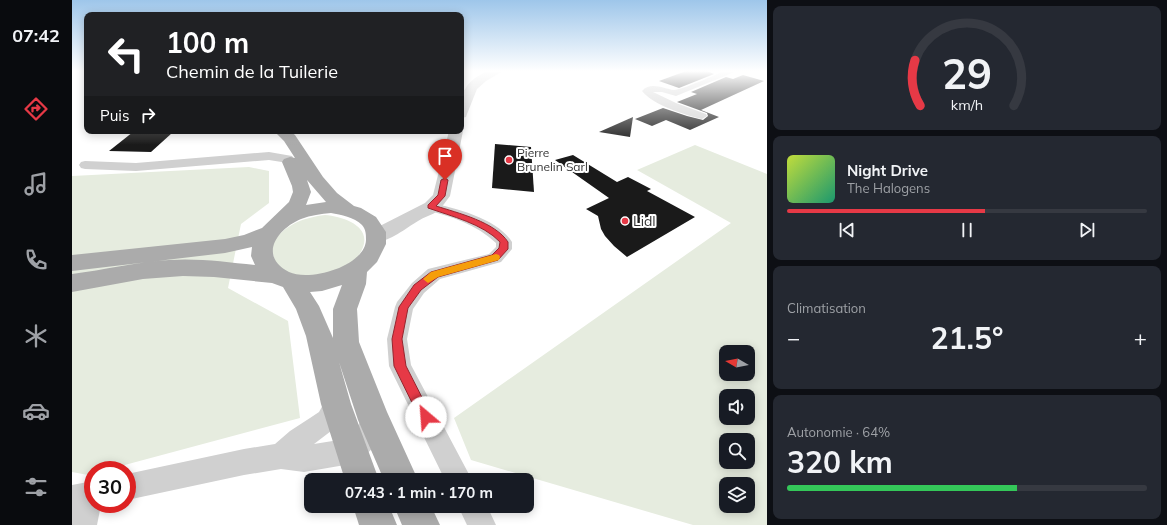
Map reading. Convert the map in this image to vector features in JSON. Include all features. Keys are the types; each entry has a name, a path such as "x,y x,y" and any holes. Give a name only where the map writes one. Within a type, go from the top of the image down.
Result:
{"main road":[{"path":"280,134 282,146 281,155 303,188 302,197 296,208 269,233 263,244 262,255 265,266 283,278 308,306 319,336 336,404 356,465"},
{"path":"72,283 99,280 154,270 187,268 283,278 313,284 335,280 356,270 368,260 375,248 377,236 374,226 366,218 346,209 331,197 316,180 290,138 284,134"},
{"path":"285,219 300,212 315,208 331,207 346,209"},
{"path":"72,263 225,246 248,241 269,233"},
{"path":"356,270 354,284 345,309 346,342 374,420 398,473"},
{"path":"374,513 378,525"},
{"path":"415,513 421,525"}],"street":[{"path":"652,96 662,99 668,104 702,116"},
{"path":"662,99 670,96"},
{"path":"377,236 430,207 441,196 455,134"},
{"path":"85,164 136,167 293,154 306,178 316,180"},
{"path":"430,207 464,217 496,234 504,242 504,249 495,258 434,274 418,288 404,307 397,339 400,366 455,473"},
{"path":"366,218 390,219 411,217"},
{"path":"281,456 299,440 327,420 336,404"},
{"path":"136,485 244,462 281,456 356,465 365,438 374,420"},
{"path":"83,525 84,510"},
{"path":"476,513 482,525"}],"shaded area":[{"path":"695,145 767,174 767,525 693,525 534,478 534,473 515,473 471,460 454,418 731,223 637,170"},
{"path":"249,167 269,171 269,203 241,224 228,288 288,321 300,418 136,462 84,461 84,474 72,472 72,176"},
{"path":"325,215 350,221 362,231 364,246 356,259 341,269 316,277 289,274 276,266 271,246 281,233 287,228 301,221"}],"building":[{"path":"693,96 732,96 701,110 719,117 690,130 666,120 652,126 635,119 663,108 703,120 708,116 707,113 677,102"},
{"path":"633,117 630,137 599,132"},
{"path":"130,134 171,134 151,152 109,151"},
{"path":"495,144 531,147 534,192 492,188"},
{"path":"573,155 617,182 628,177 651,189 647,191 695,217 627,257 605,236 601,229 598,216 586,209 609,198 555,160"}],"slow traffic":[{"path":"428,279 434,274 496,257"}],"place":[{"name":"Pierre Brunelin Sarl","path":"509,160"},
{"name":"Lidl","path":"625,221"}],"route":[{"path":"426,417 400,366 397,339 404,307 418,288 434,274 495,258 504,249 504,242 496,234 486,228 464,217 438,208 430,207 441,196 445,180"}]}
